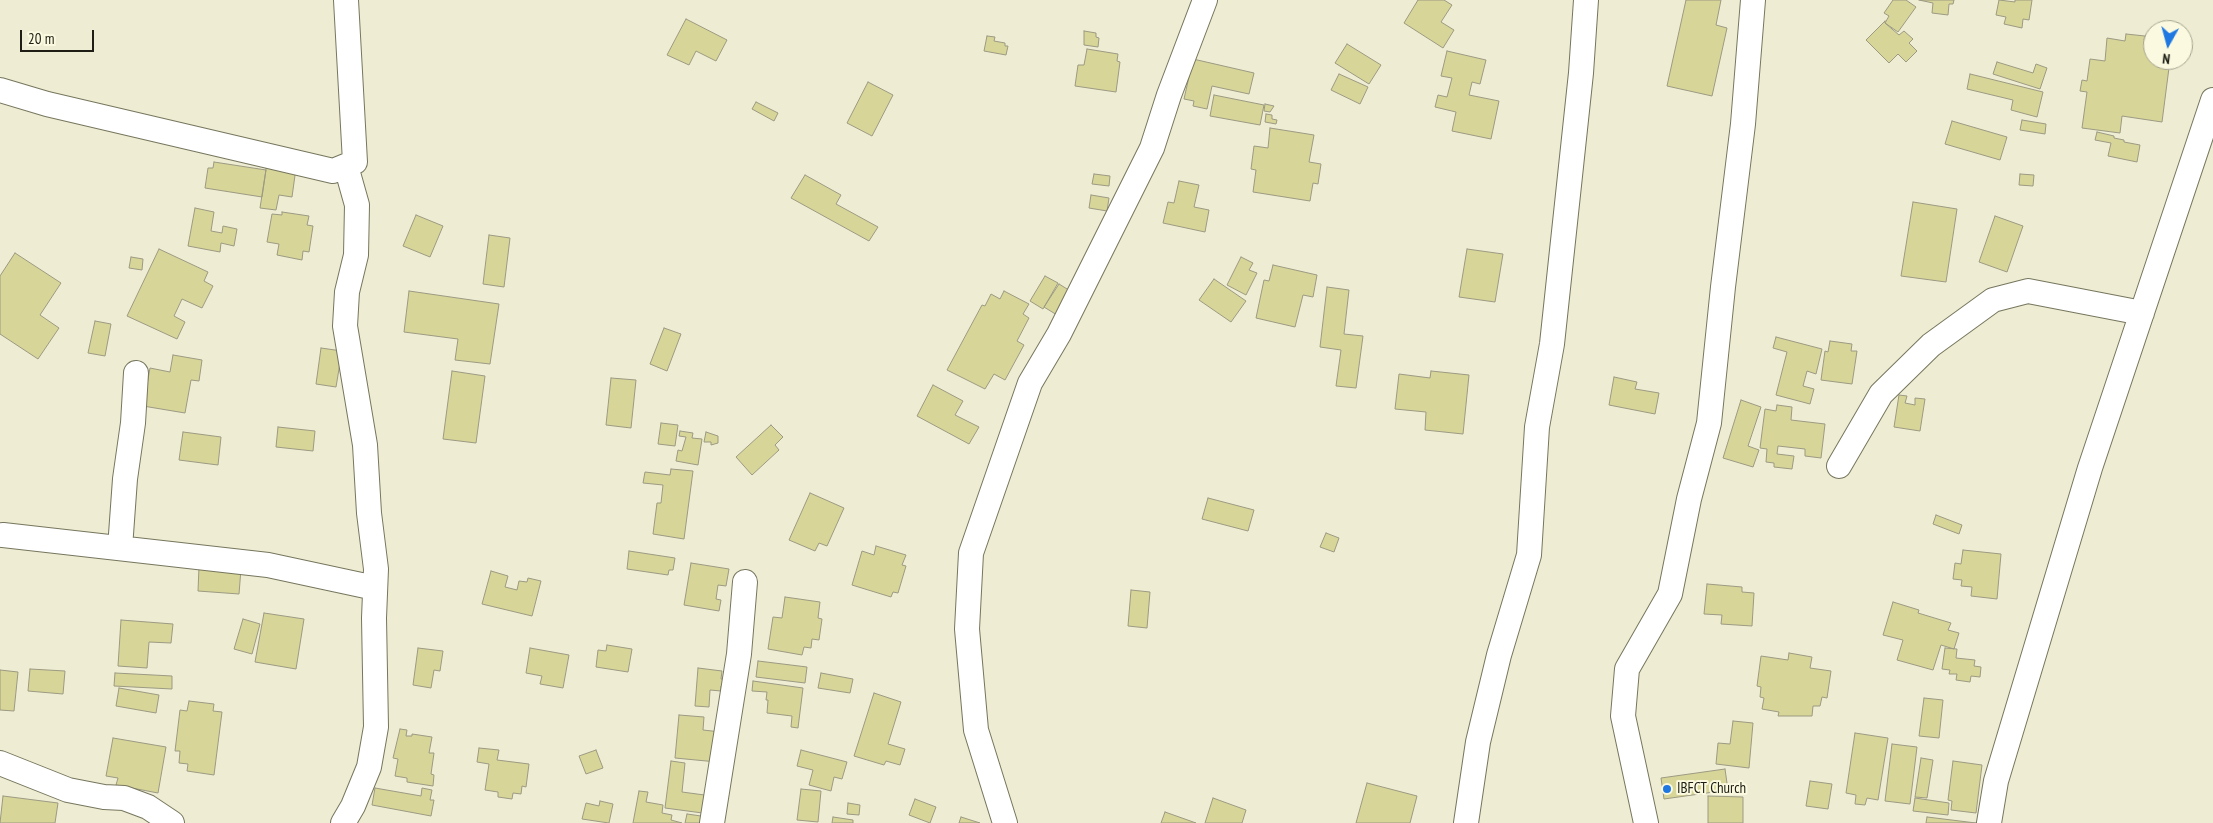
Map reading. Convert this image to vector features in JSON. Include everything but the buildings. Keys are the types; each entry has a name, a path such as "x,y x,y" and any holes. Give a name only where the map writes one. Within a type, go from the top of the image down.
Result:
{"street":[{"path":"0,90 47,104 333,172 355,162 346,0"},
{"path":"1005,823 976,730 967,630 971,553 1030,384 1059,334 1152,148 1169,95 1205,0"},
{"path":"1466,823 1478,742 1499,655 1529,555 1537,427 1552,344 1581,73 1586,0"},
{"path":"1646,823 1622,716 1627,669 1670,594 1689,499 1710,423 1723,287 1743,124 1753,0"},
{"path":"1989,823 1996,781 2090,468 2213,100"},
{"path":"343,823 354,806 369,767 376,727 374,689 376,569 369,513 365,445 344,326 347,292 357,247 357,205 346,166"},
{"path":"1839,466 1881,394 1931,345 1993,300 2028,291 2142,313"},
{"path":"120,548 125,480 133,423 136,373"},
{"path":"3,535 268,565 375,588"},
{"path":"712,823 739,654 745,582"},
{"path":"0,763 68,790 104,797 124,798 148,807 172,823"}],"place":[{"name":"IBFCT Church","path":"1667,789"}]}
